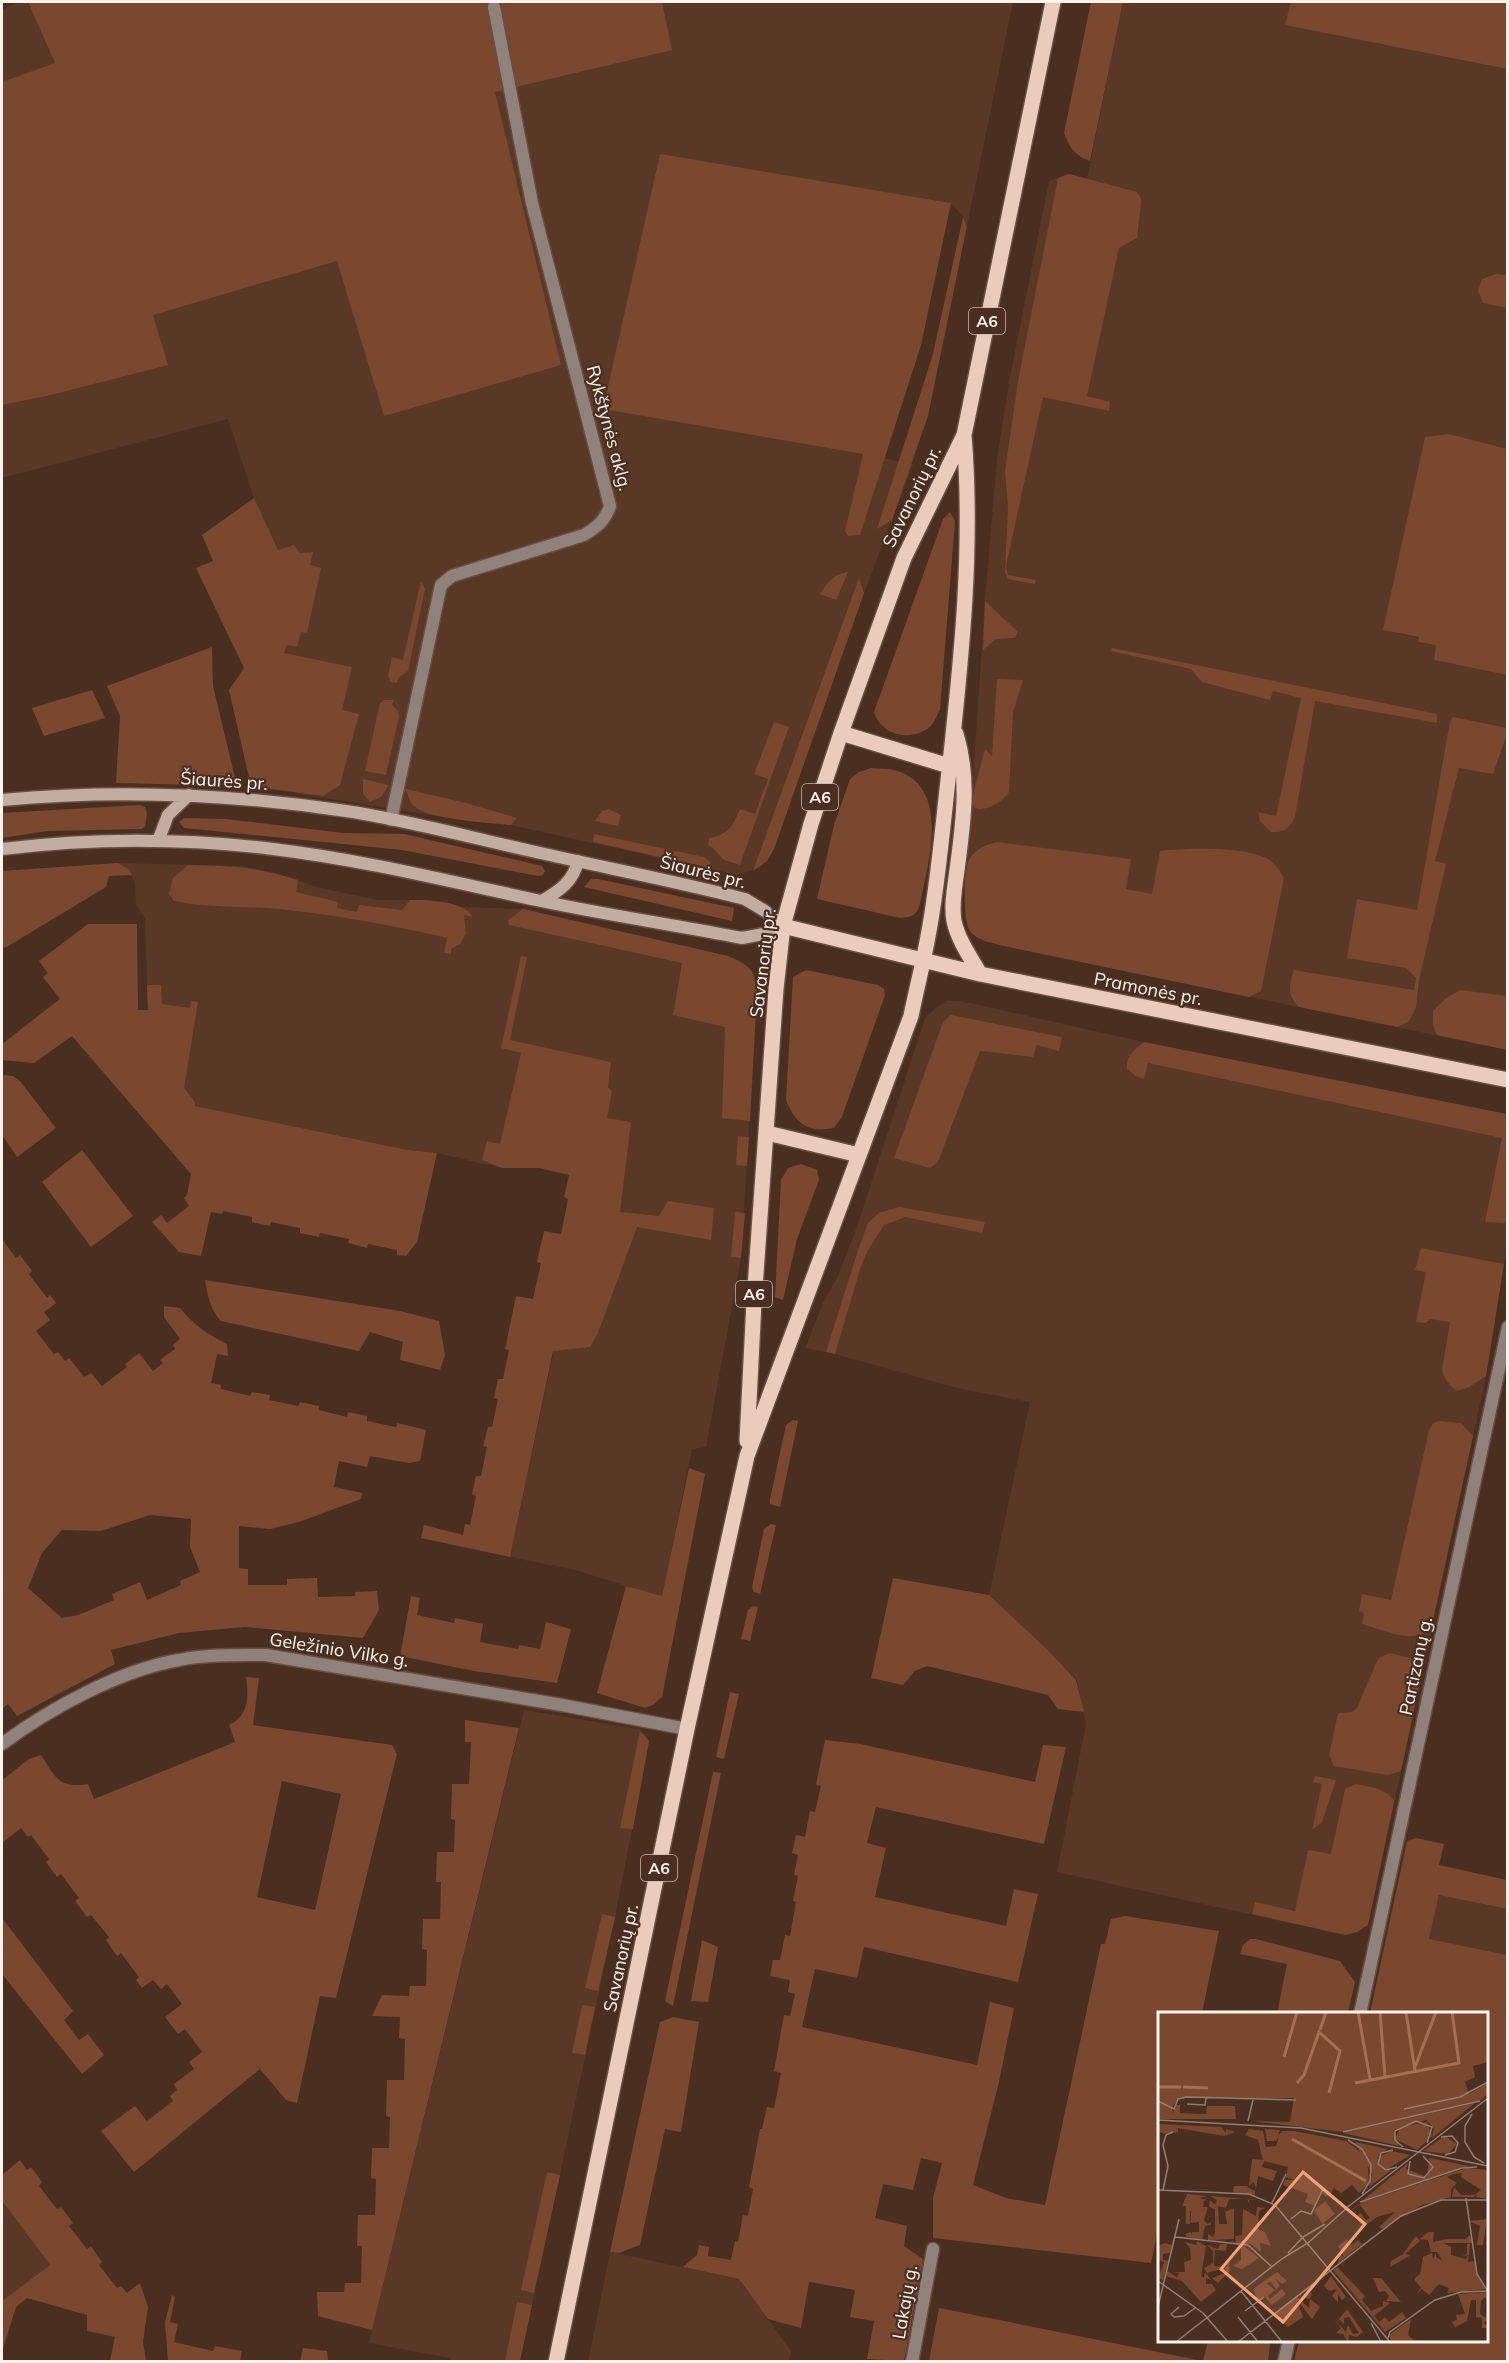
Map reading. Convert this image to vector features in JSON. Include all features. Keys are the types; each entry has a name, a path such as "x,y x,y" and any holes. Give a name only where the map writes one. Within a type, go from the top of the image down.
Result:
{"main road":[{"name":"Savanorių pr.","path":"747,1456 754,1302 776,989 783,926 811,824 904,558 964,435 1053,2"},
{"name":"Savanorių pr.","path":"556,2361 687,1729 747,1456 910,1016 923,960 932,913 954,728 967,567 969,492 964,435"},
{"path":"954,728 966,781 953,900 954,920 960,939 980,974"},
{"path":"841,733 949,766"},
{"name":"Šiaurės pr.","path":"2,800 51,795 189,795 220,796 347,811 745,899 765,911 783,926"},
{"path":"158,841 168,815 189,795"},
{"path":"2,849 88,841 215,843 344,860 542,901 742,938 764,934 783,926"},
{"path":"542,901 569,881 578,861"},
{"name":"Pramonės pr.","path":"783,926 980,974 1508,1080"},
{"path":"767,1133 859,1155"}],"street":[{"name":"Rykštynės aklg.","path":"391,820 441,585 452,576 584,535 601,524 610,506 532,203 494,7"},
{"name":"Partizanų g.","path":"1360,2012 1508,1327"},
{"name":"Geležinio Vilko g.","path":"2,1744 33,1722 79,1696 146,1668 179,1660 226,1655 266,1655 562,1705 687,1729"},
{"name":"Lakajų g.","path":"912,2361 933,2248"},
{"path":"1284,2361 1289,2342"}],"shaded area":[{"path":"17,2 28,2 56,63 219,2 1013,2 967,226 963,217 951,203 660,155 863,454 913,464 864,593 774,849 767,861 759,868 737,875 511,825 467,821 251,786 254,498 228,419 2,478 2,405 47,396 2,280 2,10"},
{"path":"28,2 662,2 672,50 495,92 561,365 384,416 337,261 153,315 168,365 2,405 2,82 55,63"},
{"path":"1091,2 1123,2 1090,161 1073,150 1064,133"},
{"path":"1123,2 1291,2 1286,25 1506,69 1507,65 1507,449 1480,443 1384,630 1419,638 1418,642 1436,645 1434,660 1507,675 1507,1050 1004,946 979,938 968,928 965,918 967,866 985,601 997,459 1009,382 1049,181 1069,174 1087,179"},
{"path":"1291,2 1507,2 1507,69 1285,25"},
{"path":"660,154 951,203 921,345 860,535 848,536 845,531 863,454 603,409"},
{"path":"1069,174 1137,192 1141,203 1137,238 1119,248 1087,396 1110,402 1109,411 1043,397 1006,566 1008,575 1036,580 1035,584 1008,579 1005,571 1008,506 1005,471 1018,381 1058,178"},
{"path":"963,217 967,226 928,416 892,520 877,529 933,354"},
{"path":"1496,274 1507,275 1507,308 1483,303 1478,291 1482,279"},
{"path":"1449,434 1507,449 1507,675 1434,660 1436,645 1418,642 1419,637 1383,630 1425,437"},
{"path":"254,498 278,550 294,545 300,553 313,552 310,565 321,568 307,633 301,632 297,647 287,645 284,653 352,667 342,710 359,714 340,785 323,796 251,786 229,690 244,668 196,568 213,561 202,535"},
{"path":"950,512 955,521 940,710 930,727 922,732 898,734 883,727 874,712 943,519"},
{"path":"848,572 836,600 820,594 834,577"},
{"path":"859,578 864,593 774,849 767,861 753,871"},
{"path":"421,581 425,589 408,671 398,678 397,683 390,682 388,675 392,657 403,660"},
{"path":"985,601 1018,632 1015,638 996,639 983,650"},
{"path":"212,647 213,686 237,786 116,783 120,716 107,686"},
{"path":"1112,648 1437,714 1437,723 1315,701 1295,817 1286,829 1271,832 1260,821 1258,812 1276,816 1301,698 1273,691 1270,700 1202,682 1191,669 1111,651"},
{"path":"997,679 1023,680 1013,712 1009,792 994,805 979,809 975,808 971,802 985,749 992,756"},
{"path":"92,690 105,718 44,736 32,708"},
{"path":"385,700 394,700 392,705 398,711 399,717 386,775 365,771 380,703"},
{"path":"1453,717 1507,728 1507,734 1493,774 1459,768 1435,861 1446,864 1419,980 1416,1008 1409,1021 1398,1027 1299,1007 1290,994 1294,970 1414,990 1416,978 1406,968 1347,958 1357,899 1417,910 1450,721"},
{"path":"774,722 789,727 740,865 724,860 708,845 709,838 721,835 729,829 740,809 755,814 768,779 754,774"},
{"path":"871,768 894,770 912,778 924,792 930,808 931,848 924,887 917,911 908,917 900,918 817,899 834,825 850,779 859,772"},
{"path":"363,779 389,785 381,797 370,802 363,794"},
{"path":"406,789 517,818 511,825 460,820 431,814 412,804"},
{"path":"139,805 145,807 147,814 145,827 141,829 47,831 2,838 2,813"},
{"path":"609,809 621,815 618,826 595,821 602,811"},
{"path":"184,818 226,819 343,833 404,834 542,866 545,871 543,875 538,876 402,850 184,828 179,822"},
{"path":"594,834 704,857 710,862 709,868 593,842"},
{"path":"997,842 1131,859 1126,889 1152,894 1160,851 1232,850 1259,855 1269,860 1284,878 1261,991 1249,997 1004,946 977,937 970,931 966,917 966,872 972,855"},
{"path":"118,863 242,866 275,873 320,888 379,900 423,900 462,907 523,909 728,956 745,964 754,973 757,993 741,1258 706,1447 692,1449 662,1597 575,1570 510,1557 590,1180 539,1168 502,1168 437,1153 420,1167 238,1165 150,1074 145,919 136,904 135,884 129,869"},
{"path":"118,863 129,869 132,875 109,876 106,887 5,948 2,946 2,871"},
{"path":"188,865 243,868 298,880 296,892 338,902 337,908 357,912 359,905 402,910 410,900 426,900 453,904 468,911 473,917 464,915 466,934 460,944 451,949 451,954 444,953 447,938 385,925 279,909 213,906 174,901 169,894 173,878"},
{"path":"591,879 734,908 732,921 584,887"},
{"path":"523,909 728,956 747,966 754,978 757,993 750,1121 722,1118 725,1027 673,1015 682,963 509,925 508,920"},
{"path":"88,924 137,924 138,1010 148,1010 147,985 161,985 162,1004 190,1008 191,1001 198,1002 184,1088 195,1102 195,1106 407,1150 437,1153 417,1242 406,1256 397,1255 397,1250 368,1244 367,1248 348,1243 349,1239 320,1233 319,1237 300,1233 300,1228 271,1222 270,1226 252,1222 252,1217 223,1211 222,1214 211,1212 201,1256 179,1252 152,1222 161,1215 167,1223 189,1206 184,1198 187,1195 191,1174 72,1036 34,1063 2,1060 2,1044 60,999 43,977 48,973 39,961"},
{"path":"521,956 527,957 510,1040 611,1062 608,1087 612,1091 607,1118 631,1122 620,1212 659,1216 668,1201 714,1208 711,1240 637,1227 598,1333 590,1347 553,1351 510,1557 421,1538 424,1525 463,1535 465,1524 470,1525 476,1496 472,1494 476,1476 481,1476 487,1447 483,1446 488,1427 492,1427 498,1399 494,1398 498,1379 503,1379 509,1350 505,1349 516,1296 533,1299 541,1263 537,1262 544,1231 561,1234 568,1199 564,1197 569,1175 539,1168 502,1168 482,1160 487,1141 500,1144 521,1053 501,1048"},
{"path":"806,970 878,985 884,989 885,995 842,1117 834,1128 817,1129 804,1125 798,1121 786,1100 793,977"},
{"path":"1460,990 1507,996 1507,1050 1437,1035 1433,1025 1433,1011 1446,998"},
{"path":"947,1001 961,1001 1148,1043 1507,1114 1507,1245 1486,1376 1368,1925 1357,1932 1345,1935 1057,1872 1086,1724 1077,1680 989,1595 1030,1402 957,1388 835,1354 805,1348 823,1303 838,1276 858,1224 925,1018"},
{"path":"951,1015 1062,1037 1059,1051 1037,1045 1033,1057 980,1051 938,1162 930,1168 894,1158 943,1022"},
{"path":"1144,1042 1507,1114 1507,1223 1485,1222 1502,1138 1148,1063 1144,1079 1137,1077 1127,1069 1127,1064 1131,1054"},
{"path":"2,1076 13,1076 20,1081 56,1128 17,1157 2,1135"},
{"path":"738,1136 749,1137 747,1166 736,1165"},
{"path":"82,1150 133,1216 91,1247 42,1182"},
{"path":"801,1164 817,1170 819,1180 797,1239 783,1300 775,1297 781,1180 788,1168"},
{"path":"899,1207 985,1222 982,1233 905,1217 884,1225 861,1266 835,1354 826,1352 868,1223 879,1213"},
{"path":"735,1212 745,1213 741,1258 731,1257"},
{"path":"2,1239 16,1258 20,1255 32,1271 29,1274 47,1298 50,1295 56,1303 44,1312 50,1320 36,1331 54,1354 58,1352 65,1361 69,1358 84,1377 91,1373 102,1386 127,1367 125,1364 139,1353 153,1371 163,1363 160,1360 175,1349 173,1345 180,1339 164,1317 164,1306 180,1308 201,1329 227,1344 228,1356 217,1354 211,1383 221,1385 221,1389 250,1396 252,1392 270,1395 269,1400 298,1406 300,1402 319,1406 319,1410 347,1417 348,1412 367,1416 367,1421 396,1427 397,1423 426,1430 420,1461 409,1463 370,1456 367,1467 339,1461 334,1487 362,1493 361,1499 302,1521 270,1529 239,1526 239,1568 248,1569 248,1585 287,1585 287,1579 317,1578 318,1597 355,1596 355,1592 377,1591 379,1610 363,1638 245,1627 179,1633 111,1650 115,1664 17,1716 8,1704 2,1709","holes":["150,1515 191,1519 190,1547 200,1572 180,1581 181,1585 147,1600 140,1582 112,1594 114,1600 78,1615 62,1618 28,1588 42,1553 62,1530 101,1531"]},
{"path":"1421,1248 1504,1264 1486,1376 1469,1387 1457,1391 1447,1382 1442,1369 1450,1322 1430,1319 1426,1323 1416,1322 1426,1272 1415,1270"},
{"path":"205,1280 400,1311 439,1321 445,1355 440,1370 400,1360 403,1342 370,1332 359,1351 221,1321 211,1307"},
{"path":"793,1420 798,1421 780,1507 770,1504 770,1499 786,1425"},
{"path":"1439,1421 1461,1423 1473,1436 1431,1629 1415,1636 1397,1635 1362,1624 1364,1613 1359,1611 1362,1594 1391,1600 1429,1430 1433,1423"},
{"path":"689,1468 705,1474 662,1697 653,1705 645,1708 597,1693 626,1586 662,1596"},
{"path":"771,1524 776,1525 760,1594 754,1592 752,1588 764,1529"},
{"path":"893,1578 989,1595 1047,1649 1076,1680 1084,1712 1058,1709 1048,1695 927,1666 915,1671 903,1685 871,1678"},
{"path":"411,1596 420,1598 417,1615 454,1623 455,1618 483,1624 480,1642 518,1649 519,1645 540,1649 546,1622 571,1629 557,1683 474,1671 400,1656"},
{"path":"753,1606 758,1607 750,1641 741,1639 748,1610"},
{"path":"1390,1653 1413,1659 1423,1668 1401,1771 1388,1775 1334,1766 1329,1755 1338,1713 1352,1712 1357,1708 1376,1663 1380,1657"},
{"path":"246,1677 259,1678 253,1725 392,1745 397,1754 336,1998 320,1996 297,2103 286,2100 260,2069 134,2172 101,2131 135,2106 147,2121 173,2101 170,2096 177,2090 174,2084 194,2069 189,2062 202,2052 185,2029 178,2034 165,2017 182,2004 167,1984 161,1989 153,1980 142,1988 136,1980 139,1977 121,1953 117,1956 106,1940 109,1937 91,1915 87,1917 75,1901 79,1898 61,1874 57,1877 46,1862 49,1859 31,1835 28,1837 21,1828 2,1843 2,1780 29,1759 41,1755 54,1775 64,1783 88,1784 94,1799 235,1742 229,1725 236,1721 244,1711","holes":["282,1781 341,1794 315,1910 257,1897"]},
{"path":"730,1692 739,1694 724,1759 716,1757"},
{"path":"524,1710 638,1729 649,1741 615,1917 520,2361 450,2361 451,2358 369,2343"},
{"path":"465,1720 519,1728 372,2330 318,2316 317,2292 344,2292 345,2283 361,2283 362,2246 357,2246 358,2215 375,2215 376,2179 371,2178 372,2148 389,2148 390,2117 386,2116 387,2080 404,2080 405,2039 399,2038 400,2017 372,2016 382,1995 409,1996 410,1986 426,1986 427,1950 422,1949 423,1919 440,1919 441,1882 436,1882 437,1852 454,1852 455,1820 451,1819 452,1784 469,1784 471,1742 465,1742"},
{"path":"640,1731 649,1741 633,1829 620,1828"},
{"path":"825,1740 860,1744 1035,1782 1043,1745 1066,1747 1044,1844 876,1807 867,1843 886,1848 875,1897 1006,1926 1014,1889 1038,1894 1018,1982 864,1947 857,1978 815,1969 802,2027 977,2065 990,2002 1014,2008 999,2082 973,2185 1006,2198 1045,2205 1101,1944 1105,1944 1111,1919 1125,1916 1219,1931 1202,2012 1158,2012 1158,2230 1151,2263 933,2238 933,2198 942,2163 921,2158 913,2190 883,2184 875,2218 907,2226 904,2246 923,2259 904,2361 867,2359 874,2321 850,2317 855,2290 809,2282 801,2328 768,2319 739,2279 683,2267 697,2255 699,2245 709,2247 708,2256 731,2260 735,2241 738,2242 743,2215 748,2216 753,2189 749,2187 760,2129 762,2129 767,2107 774,2108 781,2073 774,2071 784,2015 790,2016 795,1994 788,1992 790,1980 770,1976 773,1960 780,1960 785,1935 790,1936 798,1876 794,1875 798,1855 792,1853 796,1835 805,1837 810,1811 815,1812 821,1786 816,1785"},
{"path":"713,1772 721,1773 673,2006 665,2001"},
{"path":"1315,1776 1336,1780 1322,1822 1312,1830 1322,1784 1313,1782"},
{"path":"1356,1784 1387,1793 1394,1801 1368,1925 1357,1932 1345,1935 1252,1914 1255,1902 1295,1911 1308,1850 1331,1854 1345,1789"},
{"path":"1416,1838 1444,1844 1439,1865 1507,1880 1507,1909 1439,1895 1429,1939 1507,1955 1507,2361 1294,2361 1299,2342 1488,2342 1488,2012 1370,2012 1407,1841"},
{"path":"1439,1895 1507,1909 1507,2361 1326,2362 1471,2342 1488,2342 1488,2012 1411,2012"},
{"path":"602,1914 615,1917 598,1991 585,1988"},
{"path":"2,1918 73,2011 64,2020 79,2040 88,2034 104,2055 82,2074 2,1974"},
{"path":"1250,1939 1256,1939 1340,1961 1355,1982 1348,2012 1277,2012 1287,1964 1240,1954 1243,1945"},
{"path":"702,1940 718,1947 708,2002 691,2001"},
{"path":"582,2005 595,2007 585,2055 572,2053"},
{"path":"673,2017 699,2022 681,2132 665,2129 640,2245 619,2253 610,2252 660,2022"},
{"path":"20,2160 27,2170 31,2167 42,2182 39,2186 57,2209 61,2207 73,2223 69,2226 87,2249 91,2246 102,2262 99,2265 117,2288 121,2286 127,2293 140,2283 148,2307 143,2342 146,2361 110,2360 115,2337 87,2331 87,2315 27,2298 16,2307 2,2352 2,2301 50,2265 2,2201 2,2175"},
{"path":"547,2172 560,2175 534,2293 521,2290"},
{"path":"2,2201 50,2265 2,2301"},
{"path":"610,2252 739,2279 791,2351 789,2361 588,2362"},
{"path":"172,2295 175,2297 170,2322 178,2324 174,2342 213,2351 215,2346 242,2351 240,2361 168,2361 165,2322"},
{"path":"517,2302 532,2305 520,2361 505,2361"},
{"path":"939,2308 1203,2361 929,2361"},
{"path":"1208,2342 1269,2342 1268,2361 1203,2361"},
{"path":"303,2348 327,2351 328,2361 300,2361"}]}
